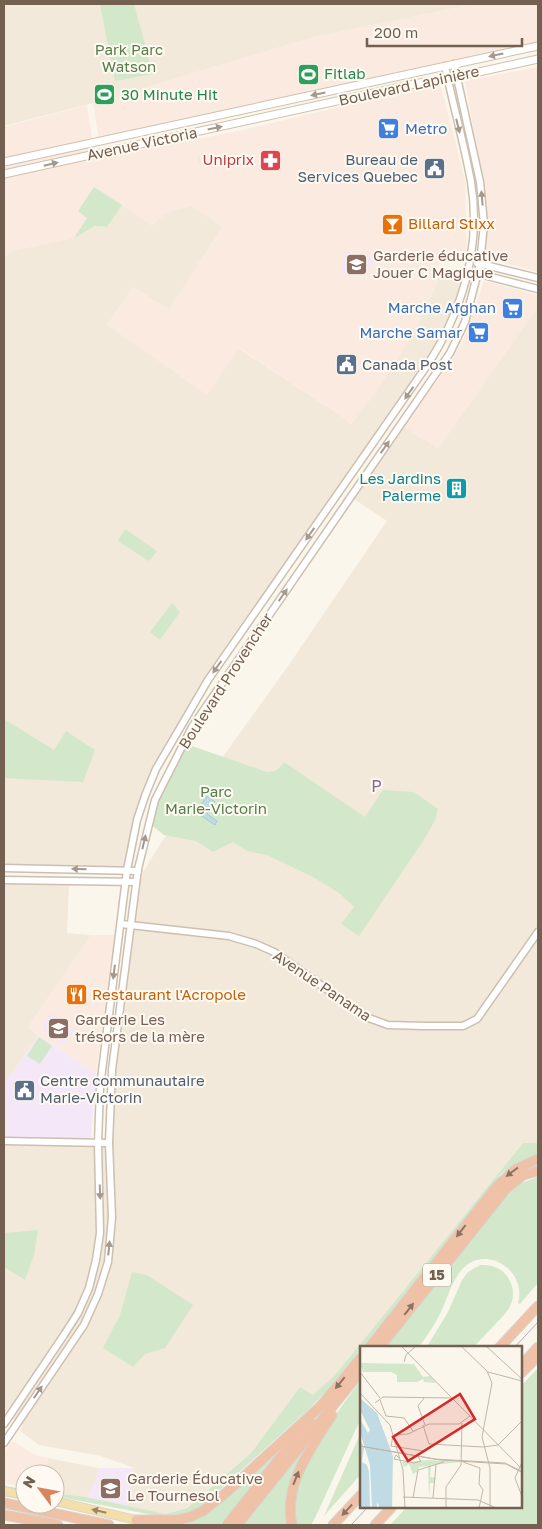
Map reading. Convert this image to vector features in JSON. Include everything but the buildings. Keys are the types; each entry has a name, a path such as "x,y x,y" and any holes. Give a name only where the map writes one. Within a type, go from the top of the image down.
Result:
{"highway":[{"path":"371,1346 494,1189 516,1168 538,1159"},
{"name":"15","path":"381,1346 506,1188 520,1177 538,1171"},
{"path":"523,1322 538,1300"},
{"path":"501,1346 538,1306"},
{"path":"522,1365 538,1347"},
{"path":"522,1372 538,1356"},
{"path":"227,1525 360,1359"},
{"path":"237,1525 360,1372"},
{"path":"292,1525 290,1499 298,1473 354,1379"},
{"path":"136,1520 178,1520 203,1511 228,1491 325,1402"},
{"path":"333,1525 360,1496"},
{"path":"4,1503 109,1525"},
{"path":"375,1525 390,1509"},
{"path":"4,1515 58,1525"},
{"path":"136,1520 157,1525"}],"main road":[{"name":"Boulevard Lapinière","path":"277,103 538,46"},
{"name":"Boulevard Lapinière","path":"280,114 538,59"},
{"name":"Avenue Victoria","path":"4,162 277,103"},
{"name":"Avenue Victoria","path":"4,174 280,114"},
{"path":"65,1503 136,1520"}],"street":[{"name":"Boulevard Provencher","path":"4,1442 84,1325 98,1294 108,1262 112,1217 109,1143 112,1071 136,882 156,800 192,727 450,353 466,322 480,264 484,224 480,182 454,64"},
{"name":"Boulevard Provencher","path":"4,1424 78,1313 89,1288 96,1260 100,1233 98,1111 102,1070 127,870 137,820 145,796 156,769 208,680 438,349 457,310 468,272 474,226 471,184 445,66"},
{"path":"470,262 538,278"},
{"path":"468,272 538,288"},
{"path":"4,868 138,871"},
{"path":"4,880 136,882"},
{"name":"Avenue Panama","path":"121,924 229,936 248,941 274,952 366,1017 376,1022 388,1025 444,1027 463,1026 477,1019 538,932"},
{"path":"102,1070 112,1071"},
{"path":"4,1141 109,1143"}],"shaded area":[{"path":"4,4 475,4 314,37 93,103 4,126"},
{"path":"475,4 538,4 538,42 99,140 93,103 314,37"},
{"path":"538,67 538,272 484,259 487,227 481,172 465,81"},
{"path":"440,83 465,180 467,261 441,255 436,285 421,318 379,388 351,425 344,418 239,348 207,395 107,325 133,287 169,309 222,227 192,206 167,212 153,225 94,188 78,211 87,218 74,238 11,251 4,258 4,127 87,105 95,159 238,131"},
{"path":"122,205 152,225 167,212 192,206 222,227 169,310 133,287 107,325 238,348 351,424 400,355 421,318 436,285 439,268 465,275 453,313 436,348 210,672 165,746 140,800 124,867 4,864 4,258 11,251 73,238 95,226 107,227"},
{"name":"Garderie éducative Jouer C Magique","path":"345,252 376,258 362,277 341,272"},
{"path":"484,281 538,295 538,307 438,449 404,427 454,357 467,331"},
{"path":"538,307 538,1143 523,1143 335,1375 313,1396 300,1387 251,1453 186,1508 166,1514 127,1506 134,1468 101,1456 39,1445 20,1431 23,1426 4,1413 4,1140 111,1144 115,1072 131,929 142,874 161,843 288,666 387,521 354,499 404,427 438,448"},
{"path":"4,882 69,884 67,933 91,935 28,1027 39,1035 4,1084"},
{"path":"91,935 116,935 96,1074 28,1027"},
{"name":"Garderie Les trésors de la mère","path":"51,1013 74,1030 64,1045 42,1031 45,1028 42,1026"},
{"path":"39,1035 96,1074 91,1138 4,1138 4,1084"},
{"path":"11,1442 15,1442 35,1455 48,1458 47,1464 15,1464 15,1485 4,1483 4,1452"},
{"path":"48,1458 98,1468 97,1479 86,1497 65,1494 65,1464 47,1464"},
{"name":"Garderie Éducative Le Tournesol","path":"98,1468 134,1468 127,1506 86,1497 97,1479"}],"green space":[{"name":"Park Parc Watson","path":"100,4 134,4 153,74 115,81"},
{"path":"94,187 122,205 107,227 95,226 74,238 87,218 78,211"},
{"path":"125,529 157,551 149,561 118,541"},
{"path":"172,603 180,612 160,640 150,632"},
{"path":"4,719 54,750 66,731 95,750 83,782 4,778"},
{"name":"Parc Marie-Victorin","path":"186,744 267,772 277,770 284,762 365,817 383,790 414,792 438,809 435,820 359,936 341,924 354,907 339,893 313,877 267,855 247,851 233,842 213,852 196,841 164,835 149,823"},
{"path":"39,1037 52,1046 40,1064 27,1056"},
{"path":"523,1143 538,1143 538,1155 532,1156 502,1173 364,1346 360,1346 360,1351 334,1384 202,1506 184,1515 163,1517 65,1498 65,1494 86,1497 166,1514 187,1508 251,1453 300,1387 313,1395 335,1375"},
{"path":"538,1177 538,1283 520,1304 518,1303 518,1284 508,1268 487,1259 476,1260 468,1264 461,1271 451,1288 439,1316 419,1346 387,1346 506,1196 521,1183"},
{"path":"38,1230 34,1255 25,1280 4,1267 4,1233"},
{"path":"480,1265 491,1266 504,1273 513,1290 513,1297 508,1310 475,1346 427,1346 448,1312 462,1280 468,1272"},
{"path":"132,1272 147,1275 193,1305 165,1348 145,1354 133,1367 103,1348 120,1315"},
{"path":"538,1368 538,1525 390,1525 405,1509 522,1509 522,1385"},
{"path":"360,1381 360,1420 311,1525 296,1525 294,1508 297,1490 304,1470 314,1449"},
{"path":"295,1434 220,1525 166,1524 191,1520"},
{"path":"360,1434 360,1475 324,1516"},
{"path":"310,1438 312,1439 295,1469 288,1491 286,1513 288,1525 241,1525"}],"water":[{"path":"207,796 215,802 207,814 217,821 215,825 196,812"}],"tram line":[{"path":"516,1346 538,1322"},
{"path":"351,1525 366,1509"}],"place":[{"name":"Fitlab","path":"308,74"},
{"name":"30 Minute Hit","path":"105,95"},
{"name":"Metro","path":"389,129"},
{"name":"Uniprix","path":"270,160"},
{"name":"Bureau de Services Quebec","path":"434,169"},
{"name":"Billard Stixx","path":"392,224"},
{"name":"Garderie éducative Jouer C Magique","path":"357,265"},
{"name":"Marche Afghan","path":"512,308"},
{"name":"Marche Samar","path":"478,333"},
{"name":"Canada Post","path":"346,365"},
{"name":"Les Jardins Palerme","path":"457,488"},
{"name":"Restaurant l'Acropole","path":"76,995"},
{"name":"Garderie Les trésors de la mère","path":"59,1029"},
{"name":"Centre communautaire Marie-Victorin","path":"24,1090"},
{"name":"Garderie Éducative Le Tournesol","path":"111,1488"}],"district":[{"name":"P","path":"377,786"}]}
